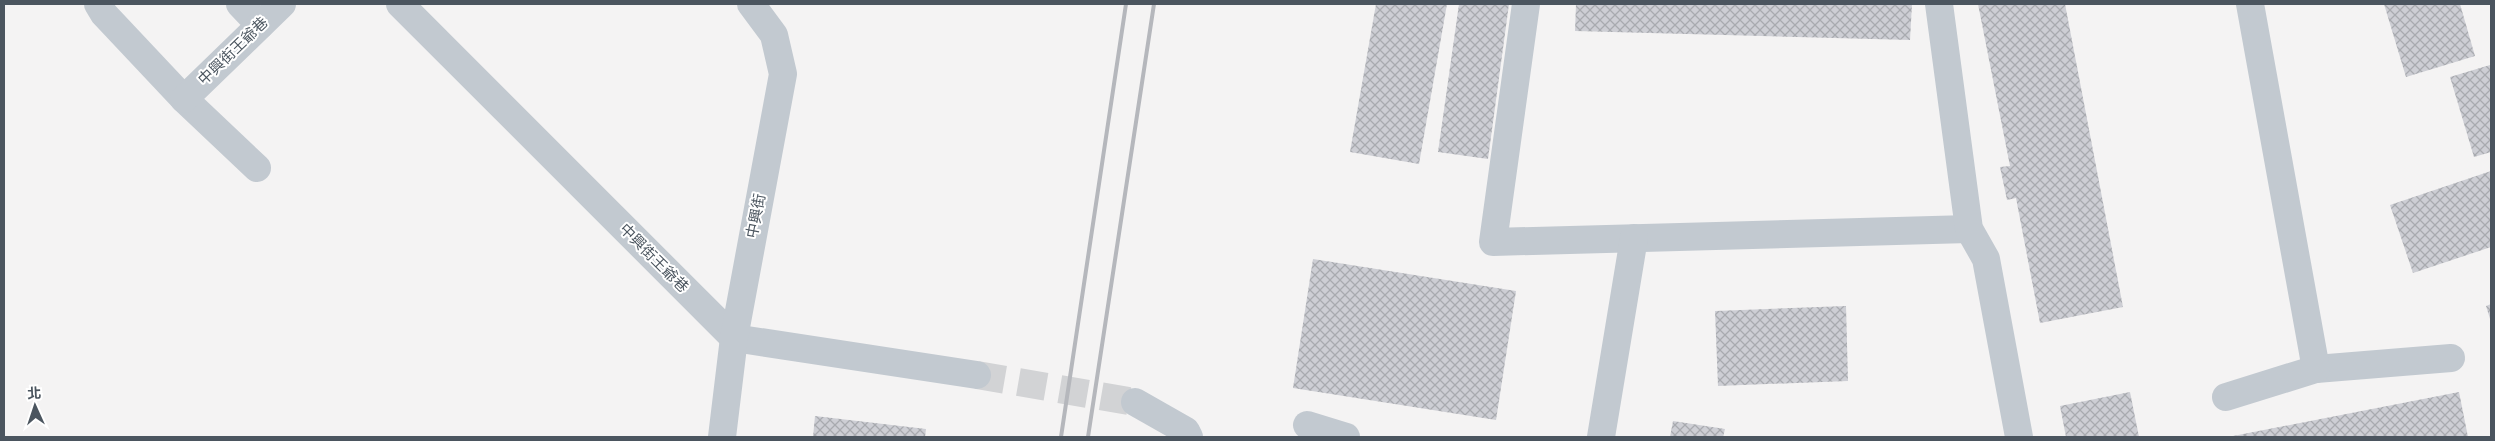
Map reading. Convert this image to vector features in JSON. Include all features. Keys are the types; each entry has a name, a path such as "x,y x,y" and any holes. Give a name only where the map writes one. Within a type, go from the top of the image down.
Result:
{"street":[{"path":"98,4 104,14 184,99 257,168"},
{"path":"240,4 260,25"},
{"name":"中興街王爺巷","path":"184,99 282,4"},
{"name":"中興街王爺巷","path":"400,4 734,338"},
{"name":"中興街","path":"722,437 734,338 783,74 774,35 751,4"},
{"path":"1526,4 1493,242 1969,229"},
{"path":"1939,4 1969,229 1986,258 2020,437"},
{"path":"2250,4 2316,368"},
{"path":"1601,437 1634,238"},
{"path":"734,338 977,375"},
{"path":"2226,397 2316,368 2451,358"},
{"path":"1134,402 1186,432 1189,437"},
{"path":"1307,424 1346,437"}],"building":[{"path":"1376,4 1447,4 1419,164 1350,152"},
{"path":"1459,4 1509,4 1488,159 1438,152"},
{"path":"1576,4 1912,4 1910,40 1575,31"},
{"path":"1978,4 2065,4 2123,307 2040,323 2016,198 2007,200 2000,167 2010,166"},
{"path":"2384,4 2460,4 2475,56 2406,77"},
{"path":"2490,65 2491,152 2474,157 2450,77"},
{"path":"2491,171 2491,247 2413,273 2390,205"},
{"path":"1313,259 1516,291 1496,420 1293,388"},
{"path":"2491,304 2491,322 2486,306"},
{"path":"1846,306 1848,381 1718,386 1715,311"},
{"path":"2130,392 2139,437 2066,437 2060,406"},
{"path":"2459,392 2468,437 2233,437 2233,436"},
{"path":"815,416 926,429 925,437 813,437"},
{"path":"1673,421 1725,429 1723,437 1670,437"}],"tunnel":[{"path":"977,375 1135,402"}],"railway":[{"path":"1061,437 1126,4"},
{"path":"1088,437 1154,4"}]}
